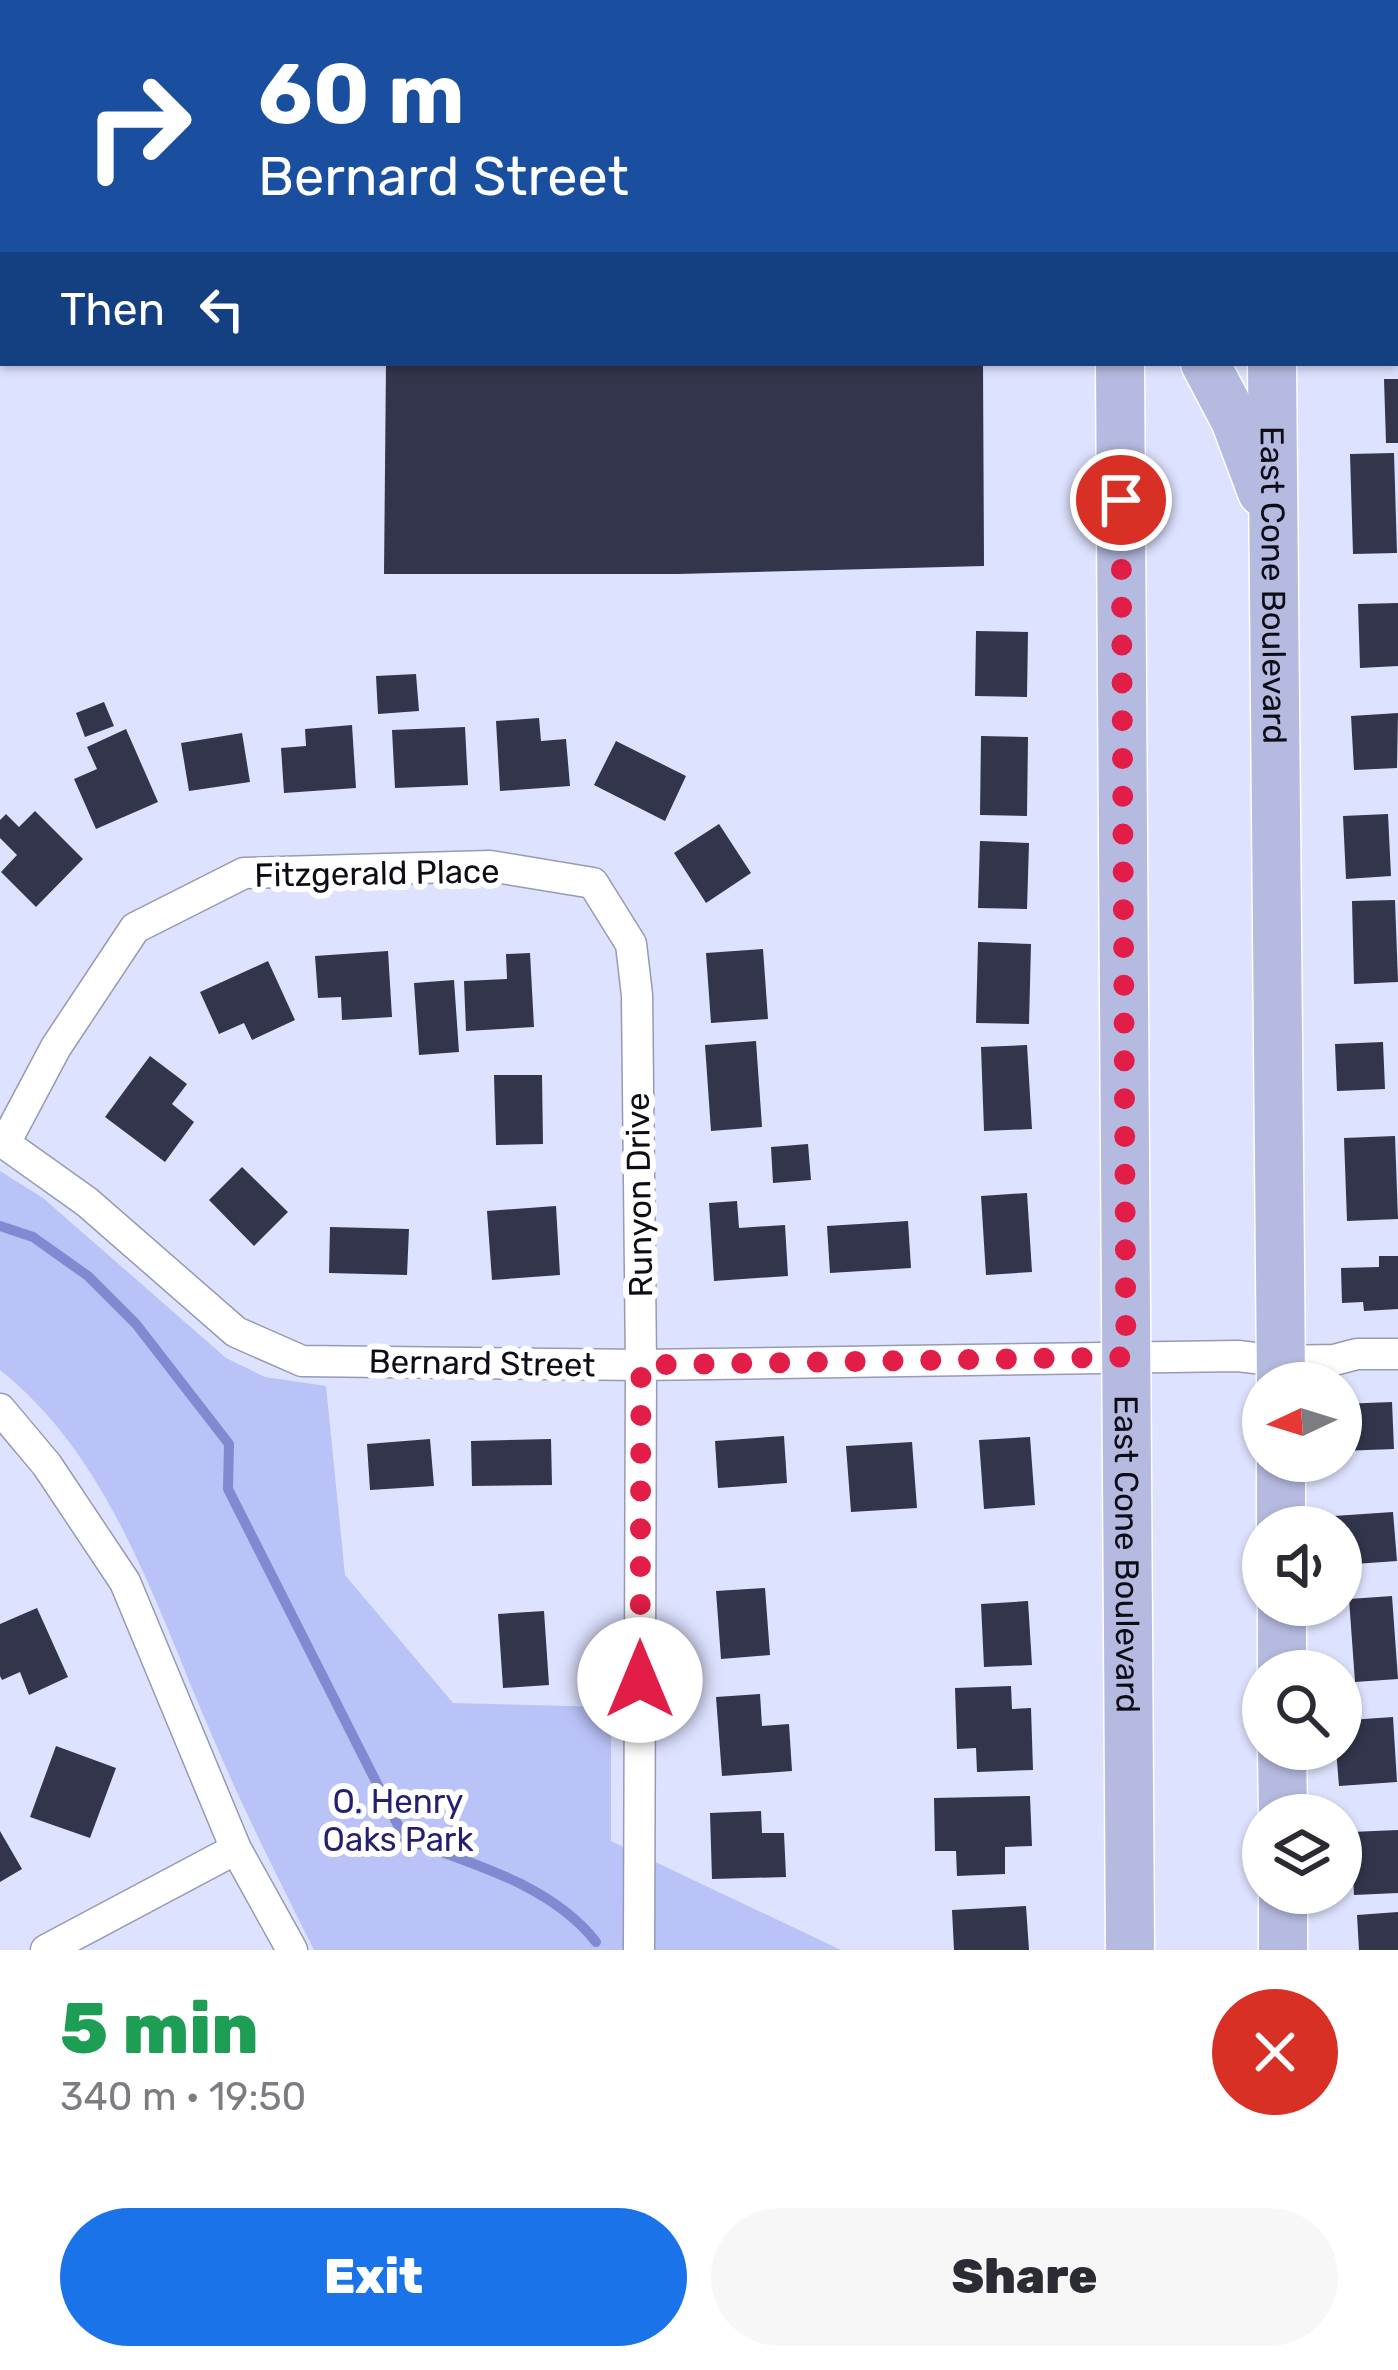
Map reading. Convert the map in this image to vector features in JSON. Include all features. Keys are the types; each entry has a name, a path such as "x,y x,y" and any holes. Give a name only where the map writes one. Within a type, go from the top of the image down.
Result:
{"main road":[{"name":"East Cone Boulevard","path":"1120,366 1130,1950"},
{"path":"1206,366 1235,420 1274,525"},
{"name":"East Cone Boulevard","path":"1273,366 1281,1362"},
{"path":"1283,1914 1283,1950"}],"street":[{"name":"Fitzgerald Place","path":"2,1142 56,1047 135,928 244,873 490,866 593,883"},
{"name":"Runyon Drive","path":"593,883 632,944 637,995 639,1950"},
{"name":"Bernard Street","path":"2,1142 87,1202 236,1332 302,1361 641,1365 1238,1356 1254,1362"},
{"name":"Bernard Street","path":"1325,1362 1357,1354 1398,1354"},
{"path":"0,1409 47,1465 125,1582 236,1849 292,1950"},
{"path":"46,1950 236,1849"}],"green space":[{"name":"O. Henry Oaks Park","path":"0,1171 43,1198 226,1358 265,1377 326,1386 345,1575 453,1703 611,1707 611,1841 841,1950 314,1950 235,1788 127,1538 72,1447 39,1406 0,1370"}],"building":[{"path":"386,366 983,366 984,566 678,574 384,574"},
{"path":"1384,379 1398,379 1398,443 1386,443"},
{"path":"1394,453 1397,553 1353,554 1350,454"},
{"path":"1398,603 1398,666 1360,668 1358,604"},
{"path":"976,631 1028,632 1027,697 975,696"},
{"path":"416,674 419,711 378,714 376,676"},
{"path":"104,702 114,726 85,737 76,713"},
{"path":"1398,713 1397,768 1354,770 1351,716"},
{"path":"539,718 541,741 566,739 570,786 500,791 496,721"},
{"path":"352,725 356,788 284,793 281,748 306,746 305,729"},
{"path":"465,727 468,785 395,788 392,730"},
{"path":"126,729 158,802 96,829 74,779 97,769 87,747"},
{"path":"242,733 250,782 189,791 181,743"},
{"path":"981,736 1028,737 1027,816 980,815"},
{"path":"616,741 686,776 665,821 594,785"},
{"path":"35,811 83,859 36,907 1,872 17,855 0,838 0,820 6,814 19,827"},
{"path":"1388,814 1391,876 1346,879 1343,816"},
{"path":"719,824 751,873 706,903 674,853"},
{"path":"980,841 1029,843 1027,909 978,908"},
{"path":"1395,900 1398,982 1354,984 1352,901"},
{"path":"978,942 1031,944 1029,1024 976,1023"},
{"path":"763,949 768,1019 711,1023 706,953"},
{"path":"388,951 392,1017 342,1020 341,997 318,998 315,956"},
{"path":"530,953 534,1027 466,1031 464,981 507,979 506,954"},
{"path":"268,961 295,1020 252,1040 244,1023 219,1034 200,992"},
{"path":"454,980 459,1052 419,1055 414,983"},
{"path":"756,1041 762,1127 711,1131 705,1045"},
{"path":"1383,1042 1385,1089 1337,1091 1335,1044"},
{"path":"1027,1045 1032,1129 984,1131 981,1047"},
{"path":"150,1056 187,1084 172,1104 194,1122 165,1162 105,1117"},
{"path":"494,1075 542,1075 543,1144 496,1145"},
{"path":"1395,1136 1398,1219 1347,1221 1344,1138"},
{"path":"808,1144 811,1180 773,1183 771,1147"},
{"path":"242,1167 288,1212 254,1246 209,1200"},
{"path":"1027,1193 1032,1272 986,1275 981,1196"},
{"path":"737,1201 739,1228 785,1225 788,1276 714,1281 709,1203"},
{"path":"556,1206 560,1275 492,1280 487,1211"},
{"path":"908,1221 911,1268 830,1273 827,1226"},
{"path":"330,1227 409,1229 407,1275 329,1273"},
{"path":"1379,1256 1398,1256 1398,1309 1364,1311 1363,1302 1342,1303 1341,1268 1379,1267"},
{"path":"1392,1402 1394,1449 1362,1450 1362,1403"},
{"path":"784,1436 787,1483 718,1488 715,1441"},
{"path":"1030,1437 1035,1505 984,1509 979,1440"},
{"path":"430,1439 434,1486 370,1490 367,1444"},
{"path":"551,1439 552,1485 472,1486 471,1441"},
{"path":"912,1442 917,1508 851,1512 846,1446"},
{"path":"1393,1512 1397,1561 1362,1564 1362,1514"},
{"path":"765,1588 770,1655 721,1659 716,1591"},
{"path":"1392,1596 1398,1679 1362,1682 1362,1650 1353,1650 1351,1626 1362,1626 1362,1598"},
{"path":"1028,1601 1032,1665 984,1667 981,1604"},
{"path":"37,1608 68,1677 29,1695 20,1672 2,1680 0,1676 0,1624"},
{"path":"544,1611 549,1685 503,1688 498,1614"},
{"path":"1011,1686 1012,1709 1031,1708 1033,1770 977,1772 976,1748 957,1749 955,1688"},
{"path":"760,1694 762,1726 789,1724 792,1771 722,1776 716,1697"},
{"path":"1393,1717 1397,1782 1339,1786 1338,1770 1362,1770 1362,1719"},
{"path":"56,1746 116,1768 90,1838 30,1817"},
{"path":"1030,1796 1032,1846 1005,1847 1005,1874 957,1876 956,1851 935,1851 934,1798"},
{"path":"761,1811 762,1833 784,1833 786,1877 712,1879 710,1813"},
{"path":"1398,1830 1398,1893 1362,1895 1362,1832"},
{"path":"0,1831 22,1869 0,1882"},
{"path":"1026,1906 1029,1950 954,1950 952,1910"},
{"path":"1398,1912 1398,1950 1359,1950 1357,1915"}],"waterway":[{"path":"0,1226 33,1237 88,1276 136,1324 229,1444 228,1489 405,1839 534,1891 578,1922 596,1942"}],"route":[{"path":"640,1680 641,1365 1126,1357 1121,500"}]}
